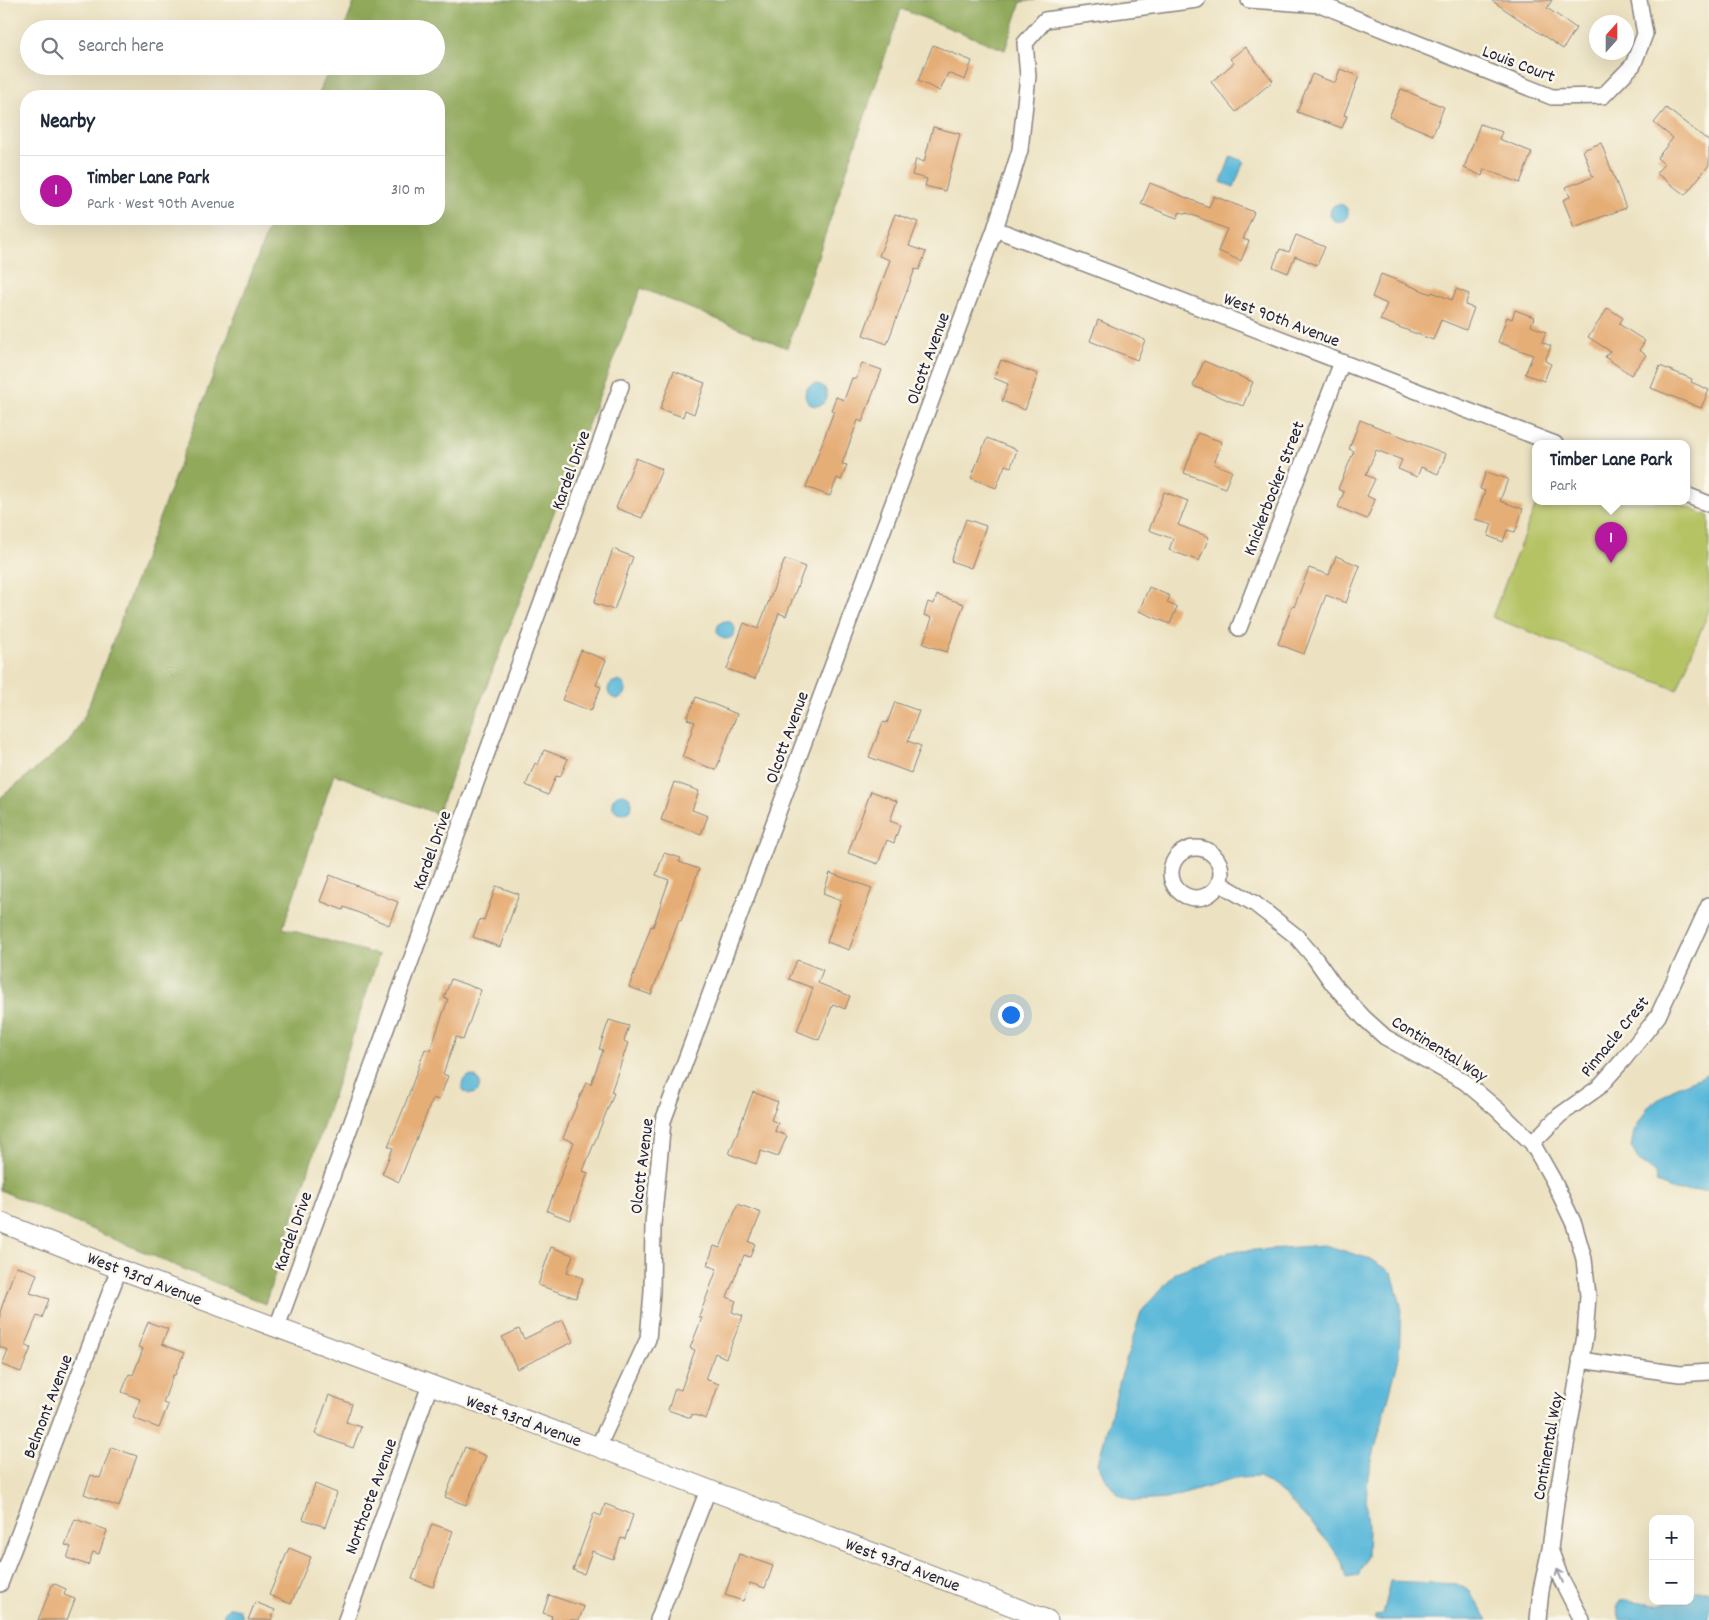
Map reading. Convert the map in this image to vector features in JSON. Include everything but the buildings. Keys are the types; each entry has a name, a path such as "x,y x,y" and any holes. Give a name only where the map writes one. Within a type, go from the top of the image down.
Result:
{"street":[{"name":"Olcott Avenue","path":"598,1447 648,1339 652,1292 653,1224 664,1121 995,229 1020,150 1028,76 1025,43 1045,20 1197,0"},
{"name":"Louis Court","path":"1249,0 1321,2 1552,98 1603,96 1634,64 1645,34 1639,0"},
{"name":"West 90th Avenue","path":"995,229 1545,440"},
{"name":"Knickerbocker Street","path":"1240,628 1342,362"},
{"name":"Kardel Drive","path":"277,1328 621,386"},
{"path":"1690,497 1709,504"},
{"name":"Continental Way","path":"1219,883 1255,904 1296,936 1314,956 1334,984 1364,1018 1385,1037 1465,1082 1498,1110 1532,1143 1553,1180 1574,1224 1584,1260 1588,1296 1584,1336 1550,1549 1541,1590 1538,1620"},
{"name":"Pinnacle Crest","path":"1532,1143 1560,1115 1598,1088 1658,1016 1709,904"},
{"name":"West 93rd Avenue","path":"0,1222 119,1269 598,1447 1048,1620"},
{"name":"Belmont Avenue","path":"0,1584 119,1269"},
{"path":"1580,1360 1680,1374 1709,1372"},
{"name":"Northcote Avenue","path":"346,1620 430,1385"},
{"path":"658,1620 708,1490"},
{"name":"Continental Way","path":"1550,1549 1561,1579 1582,1620"}],"green space":[{"path":"355,0 1035,0 1021,2 1005,50 901,9 787,348 641,288 437,814 334,774 283,928 379,955 265,1304 0,1190 0,798 69,742 85,715 270,225 445,225 445,90 320,90 326,75 445,75 445,20 347,20"},
{"path":"1536,505 1682,505 1709,516 1709,610 1677,690 1492,617"}],"water":[{"path":"1231,156 1244,161 1234,187 1221,182"},
{"path":"1339,204 1345,207 1348,213 1345,219 1339,222 1333,219 1330,213 1333,207"},
{"path":"816,384 824,387 827,395 824,403 816,406 808,403 805,395 808,387"},
{"path":"726,621 732,624 735,630 732,636 726,639 720,636 717,630 720,624"},
{"path":"617,681 623,684 626,690 623,696 617,699 611,696 608,690 611,684"},
{"path":"618,794 626,794 632,800 632,808 626,814 618,814 612,808 612,800"},
{"path":"1709,1073 1709,1190 1677,1191 1656,1183 1655,1172 1639,1161 1631,1147 1634,1132 1647,1108 1671,1090"},
{"path":"471,1076 477,1079 480,1085 477,1091 471,1094 465,1091 462,1085 465,1079"},
{"path":"1325,1245 1370,1259 1392,1273 1401,1306 1399,1358 1368,1475 1366,1502 1368,1528 1367,1556 1358,1576 1347,1578 1343,1564 1315,1527 1284,1495 1259,1477 1238,1478 1167,1499 1135,1501 1119,1495 1104,1477 1098,1463 1120,1380 1141,1312 1176,1272 1228,1252"},
{"path":"1390,1581 1457,1584 1469,1591 1488,1620 1375,1620 1375,1616 1382,1615"},
{"path":"1709,1591 1709,1620 1620,1620 1617,1607 1619,1601 1628,1600 1649,1603 1649,1605 1694,1605 1694,1592"},
{"path":"232,1607 239,1609 242,1616 241,1620 224,1620 225,1612"}],"place":[{"name":"Timber Lane Park","path":"1611,563"}]}
